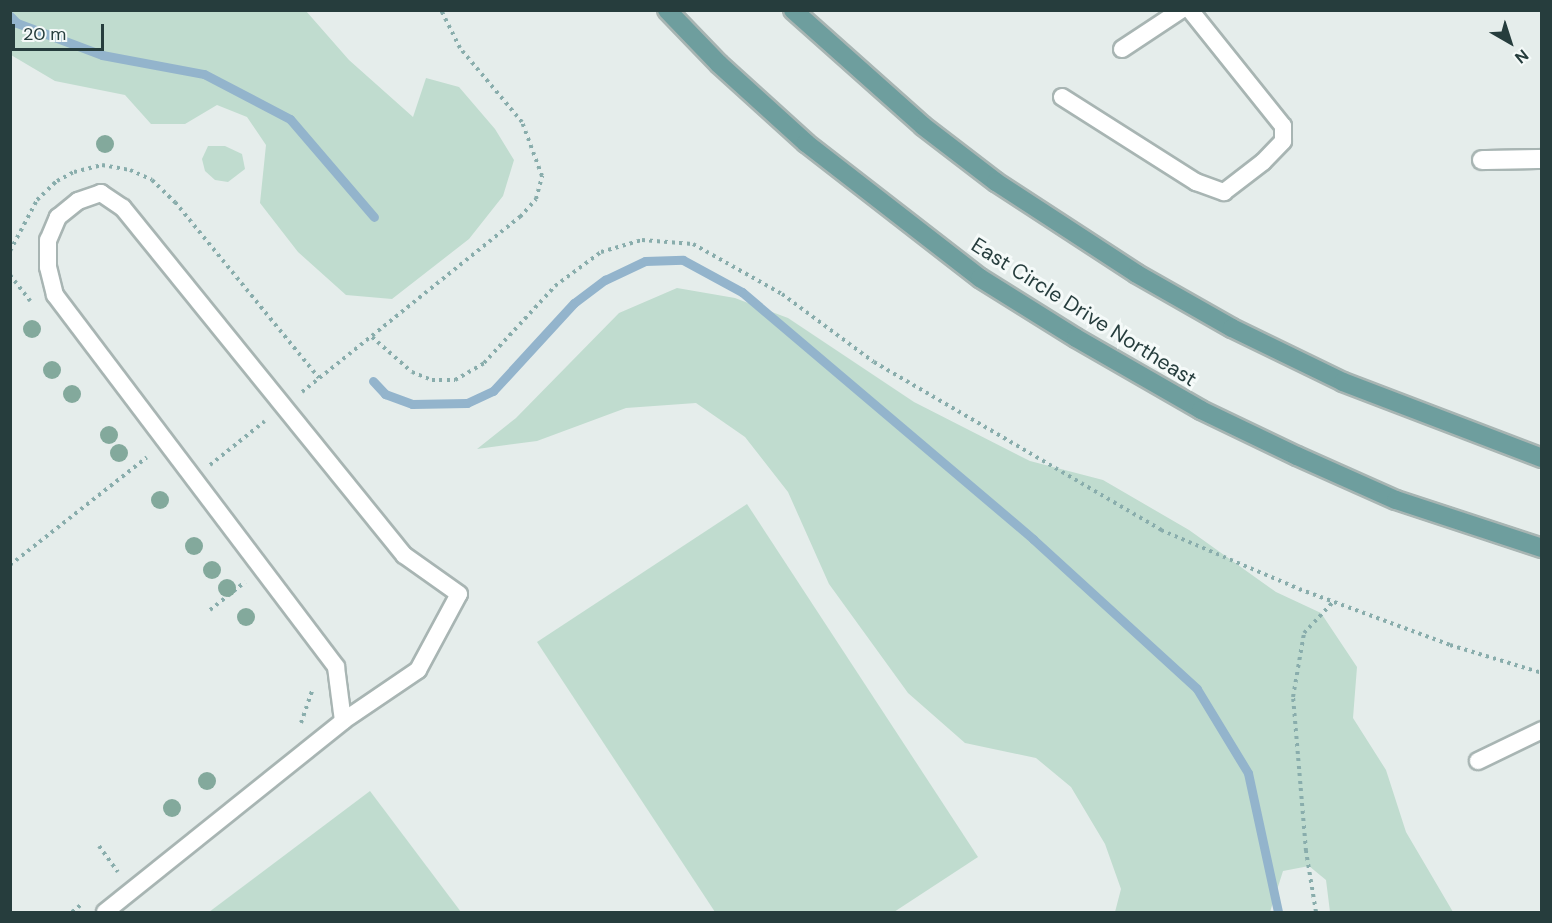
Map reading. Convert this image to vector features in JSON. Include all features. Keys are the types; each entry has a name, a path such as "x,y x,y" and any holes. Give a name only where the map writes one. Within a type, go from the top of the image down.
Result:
{"main road":[{"name":"East Circle Drive Northeast","path":"667,10 719,64 824,157 980,278 1076,338 1201,410 1297,456 1396,500 1542,548"},
{"path":"793,10 960,154 1137,274 1232,328 1343,382 1542,458"}],"street":[{"path":"1482,160 1542,159"}],"lane":[{"path":"1122,49 1181,10"},
{"path":"1062,97 1196,182 1224,192 1263,162 1283,141 1283,126 1190,10"},
{"path":"105,912 343,721 418,670 459,594 404,555 123,208 101,194 78,201 58,217 48,240 48,267 55,295 336,667 343,721"},
{"path":"1478,761 1542,730"}],"path":[{"path":"193,478 520,217 536,199 542,176 537,157 522,122 460,48 441,10"},
{"path":"372,337 412,372 432,380 455,380 483,363 555,286 601,252 642,240 693,243 782,294 874,362 1161,530 1333,602 1450,645 1542,673"},
{"path":"10,565 150,454"},
{"path":"210,610 250,578"},
{"path":"1316,912 1306,851 1293,697 1304,633 1333,602"},
{"path":"298,730 309,706 313,677"},
{"path":"99,846 120,875 129,868"}],"green space":[{"path":"11,10 306,11 349,60 413,117 426,78 459,87 495,129 514,160 503,196 469,239 392,299 346,295 298,252 260,203 266,145 247,117 217,105 185,124 151,124 125,95 55,81 11,55"},
{"path":"208,146 225,146 242,154 245,169 228,182 215,180 205,171 202,159"},
{"path":"677,288 735,298 788,318 914,402 1030,461 1103,480 1189,530 1276,592 1321,613 1357,667 1353,718 1386,770 1406,832 1453,912 1330,912 1326,880 1309,866 1283,871 1270,912 1115,912 1121,889 1105,844 1071,787 1036,758 965,743 908,693 829,584 788,492 745,437 696,403 626,408 537,441 477,449 516,418 619,313"},
{"path":"747,504 978,857 894,912 715,912 537,642"},
{"path":"370,791 461,912 209,912"}],"waterway":[{"path":"10,16 17,23 102,55 204,74 290,119 374,217"},
{"path":"373,381 385,394 412,404 467,403 493,391 574,303 605,280 645,261 683,260 742,292 1033,539 1197,689 1248,773 1278,912"}]}
